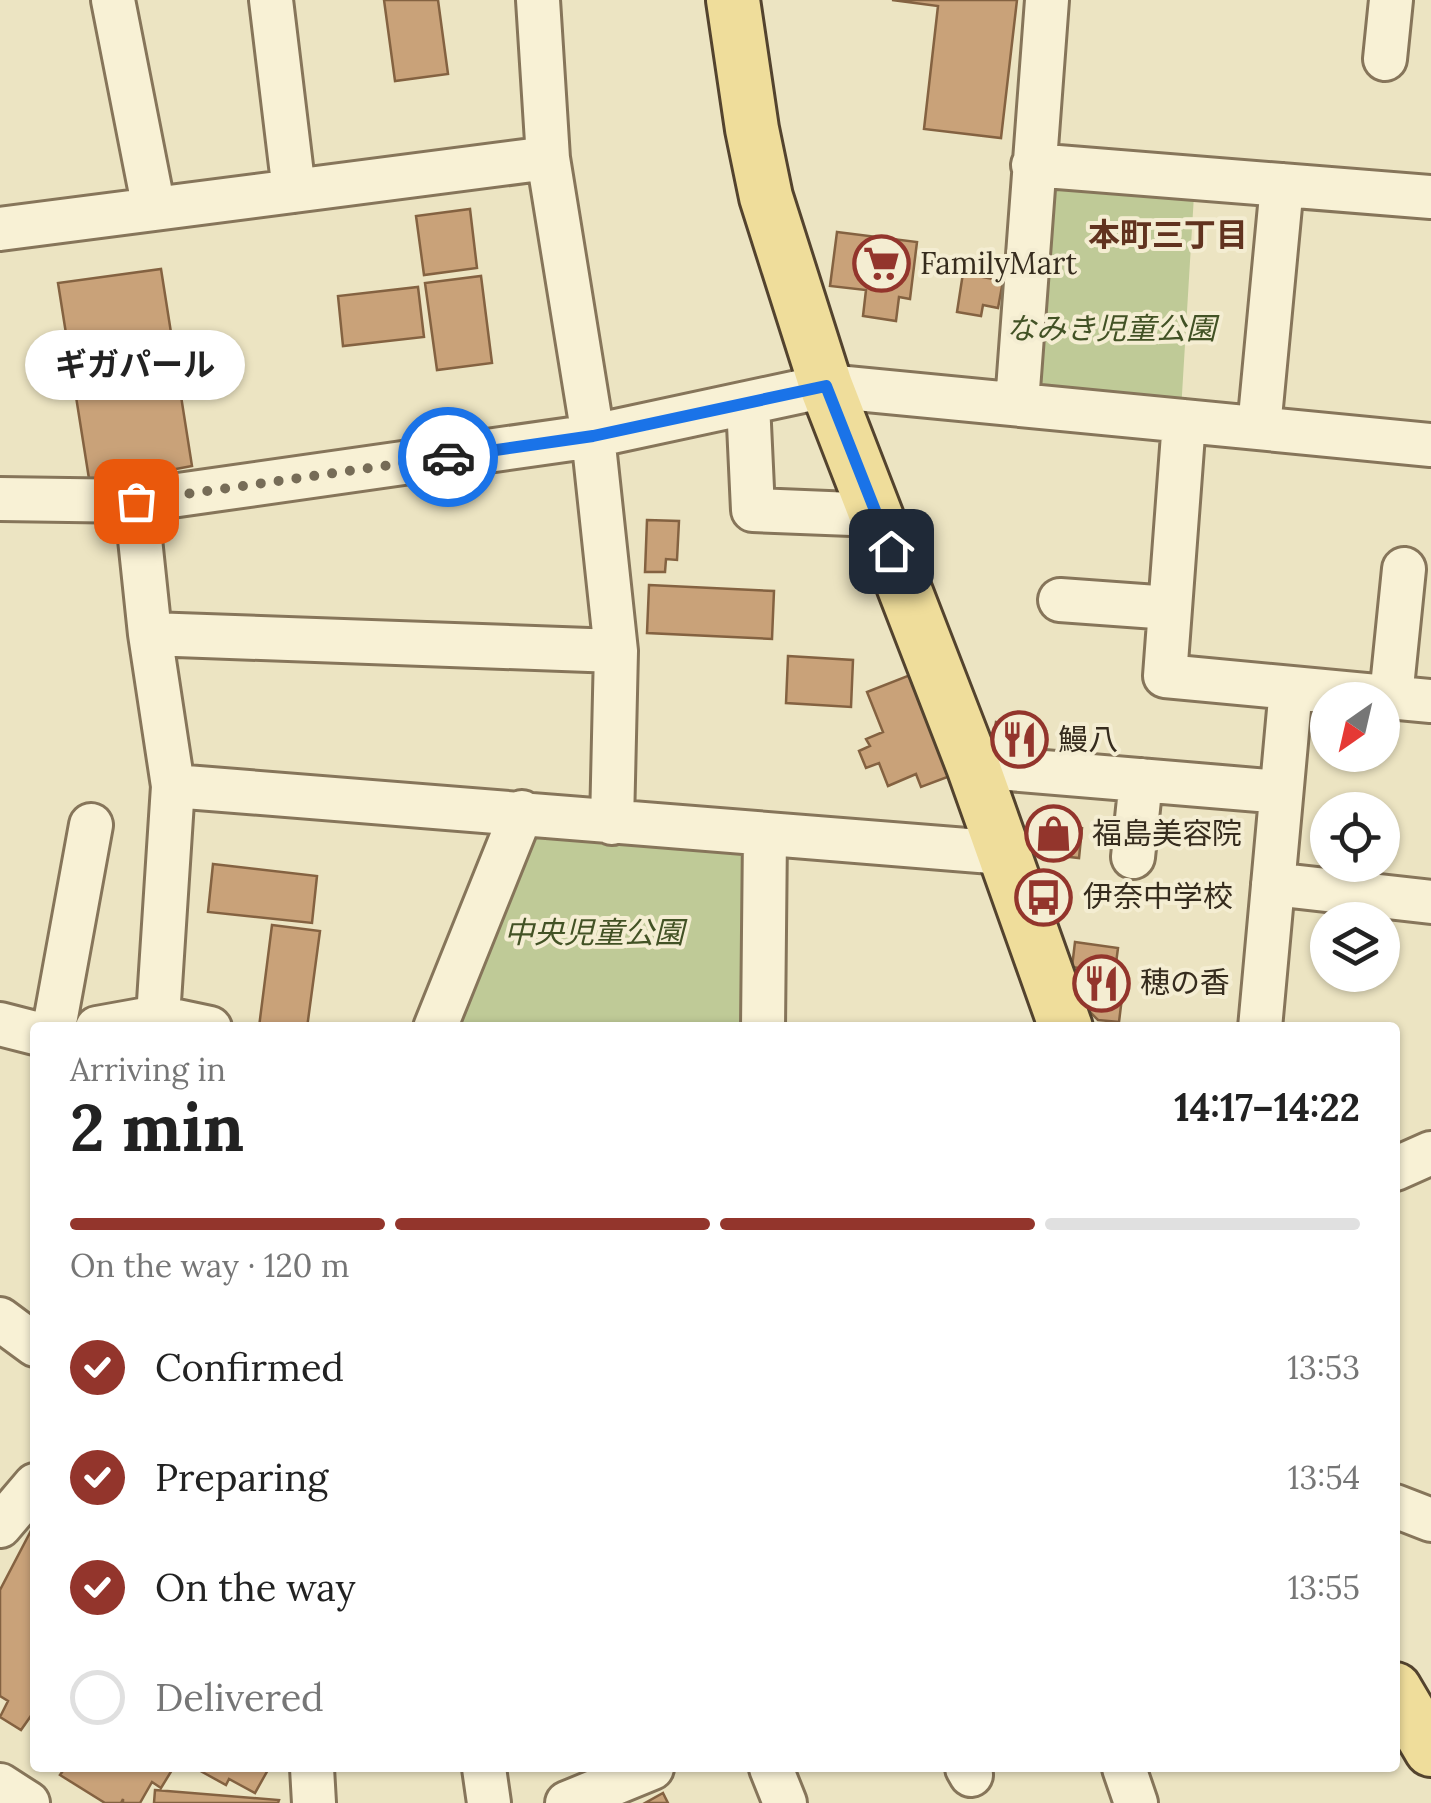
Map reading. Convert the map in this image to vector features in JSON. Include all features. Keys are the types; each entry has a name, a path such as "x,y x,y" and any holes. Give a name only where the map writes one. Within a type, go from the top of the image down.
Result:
{"main road":[{"path":"733,0 766,197 826,386 973,766 1064,1022"},
{"path":"1400,1697 1431,1750"}],"street":[{"path":"113,0 154,209"},
{"path":"271,0 294,191"},
{"path":"538,0 548,158 593,436 616,652 612,822"},
{"path":"1017,404 1047,0"},
{"path":"1386,58 1392,0"},
{"path":"0,229 548,158"},
{"path":"1033,165 1431,197"},
{"path":"1258,428 1282,185"},
{"path":"0,499 136,501 593,436 826,386 1431,445"},
{"path":"748,403 753,510 877,516"},
{"path":"1184,421 1165,676 1411,699 1404,569"},
{"path":"136,501 150,634 173,786 158,1016"},
{"path":"1060,600 1170,608"},
{"path":"150,634 616,652"},
{"path":"1261,1022 1291,688"},
{"path":"973,766 1281,792"},
{"path":"1133,857 1141,780"},
{"path":"173,786 1004,853"},
{"path":"437,1022 522,812"},
{"path":"55,1022 91,826"},
{"path":"763,1022 765,835"},
{"path":"1273,884 1431,902"},
{"path":"128,1022 158,1016 184,1022"},
{"path":"0,1024 30,1032"},
{"path":"1400,1167 1431,1153"},
{"path":"0,1319 30,1341"},
{"path":"0,1526 30,1491"},
{"path":"312,1772 314,1803"},
{"path":"484,1772 488,1803"},
{"path":"589,1799 644,1772"},
{"path":"773,1772 785,1803"},
{"path":"1125,1772 1136,1803"},
{"path":"0,1784 28,1803"}],"green space":[{"name":"なみき児童公園","path":"1064,178 1194,195 1181,411 1051,399 1031,377 1049,191"},
{"name":"中央児童公園","path":"532,831 750,851 749,1022 452,1022"}],"building":[{"path":"384,0 438,0 448,74 395,81"},
{"path":"892,0 1017,0 1001,138 924,129 938,6"},
{"path":"470,209 477,268 424,275 416,216"},
{"path":"837,232 917,242 910,299 899,297 896,321 863,316 866,290 830,286"},
{"path":"161,269 192,466 90,485 58,283"},
{"path":"963,273 1003,281 998,308 983,305 981,316 957,312"},
{"path":"481,276 492,363 437,370 425,283"},
{"path":"418,287 424,337 343,346 338,296"},
{"path":"647,520 679,521 677,560 666,559 665,572 645,572"},
{"path":"649,585 774,591 772,639 647,633"},
{"path":"788,656 853,660 851,707 786,703"},
{"path":"910,675 950,776 921,787 916,774 888,786 879,763 866,768 859,751 870,746 866,739 883,732 867,692"},
{"path":"996,722 1046,731 1041,755 992,747"},
{"path":"1031,823 1082,828 1079,858 1043,854 1046,834 1030,832"},
{"path":"213,864 317,876 312,923 208,912"},
{"path":"272,925 320,931 308,1022 260,1022"},
{"path":"1075,942 1118,948 1115,971 1125,973 1119,1022 1098,1020 1081,1003 1086,969 1072,967"},
{"path":"30,1533 30,1717 21,1730 0,1717 8,1701 0,1696 0,1590"},
{"path":"171,1772 161,1788 152,1782 140,1803 123,1803 123,1799 121,1803 105,1803 60,1775"},
{"path":"202,1772 267,1772 255,1793 229,1779 226,1785"},
{"path":"155,1790 279,1800 154,1803"},
{"path":"663,1793 668,1803 645,1803"}],"way so far":[{"path":"136,501 448,457"}],"place":[{"name":"FamilyMart","path":"881,264"},
{"name":"ギガパール","path":"136,501"},
{"name":"鰻八","path":"1019,740"},
{"name":"福島美容院","path":"1053,834"},
{"name":"伊奈中学校","path":"1044,897"},
{"name":"穂の香","path":"1101,983"}],"district":[{"name":"本町三丁目","path":"1168,235"}],"route":[{"path":"448,457 593,436 826,386 891,551"}]}
